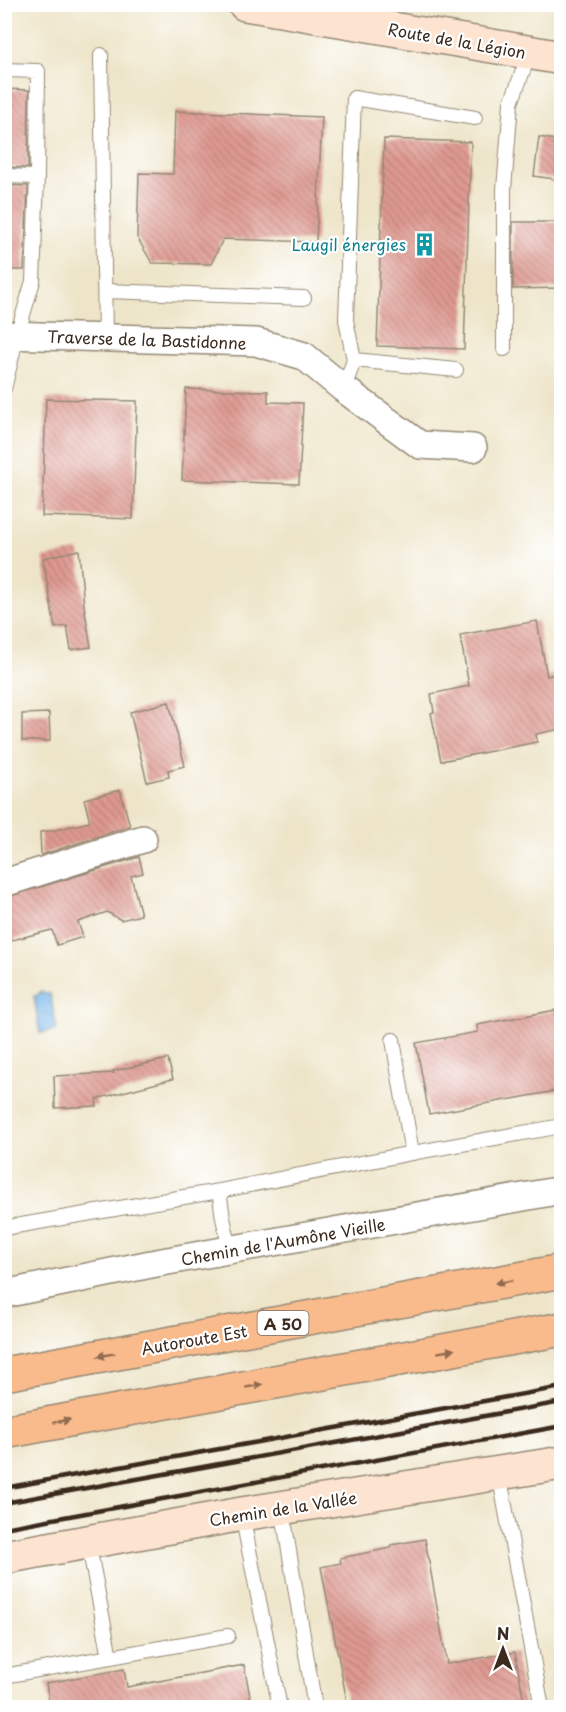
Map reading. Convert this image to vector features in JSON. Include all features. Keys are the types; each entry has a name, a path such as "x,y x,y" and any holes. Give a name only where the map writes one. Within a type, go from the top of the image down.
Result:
{"highway":[{"name":"Autoroute Est","path":"4,1374 561,1271"},
{"path":"4,1432 561,1329"}],"street":[{"name":"Route de la Légion","path":"245,4 561,58"},
{"name":"Traverse de la Bastidonne","path":"10,335 256,342 304,356 344,389 420,445 472,448"},
{"path":"4,883 143,839"},
{"name":"Chemin de l'Aumône Vieille","path":"4,1294 151,1264 561,1190"},
{"name":"Chemin de la Vallée","path":"4,1557 242,1514 561,1463"}],"lane":[{"path":"504,349 504,189 511,103 530,52"},
{"path":"101,55 105,338"},
{"path":"4,70 38,71 33,281 10,335 4,388"},
{"path":"344,389 354,360 346,321 354,98 475,118"},
{"path":"4,176 37,177"},
{"path":"105,291 304,298"},
{"path":"354,360 456,370"},
{"path":"393,1040 412,1153"},
{"path":"4,1228 219,1191 561,1126"},
{"path":"219,1191 222,1218 230,1250"},
{"path":"499,1473 542,1707"},
{"path":"282,1508 315,1707"},
{"path":"242,1514 280,1707"},
{"path":"88,1541 110,1657"},
{"path":"4,1676 228,1635"}],"water":[{"path":"41,991 50,994 57,1030 40,1033 34,996"}],"building":[{"path":"4,89 29,90 28,168 4,167"},
{"path":"175,111 322,117 316,242 223,239 211,264 152,263 137,237 139,173 173,174"},
{"path":"539,137 561,141 561,180 534,176"},
{"name":"Laugil énergies","path":"384,139 471,142 464,349 377,346"},
{"path":"4,185 28,186 24,270 4,270"},
{"path":"513,222 561,222 561,288 513,289"},
{"path":"186,389 268,391 268,402 303,403 299,484 182,480"},
{"path":"46,399 137,401 133,519 42,516"},
{"path":"79,550 84,606 91,647 71,650 67,626 55,628 43,558"},
{"path":"537,621 547,676 561,673 561,729 536,734 537,742 441,761 431,713 434,712 431,694 469,686 460,635"},
{"path":"169,702 185,766 168,770 169,777 147,782 130,712"},
{"path":"49,713 50,741 22,741 22,714"},
{"path":"120,790 130,826 41,855 40,832 90,822 84,799"},
{"path":"139,857 143,873 131,876 141,915 121,920 107,912 78,922 83,937 57,945 52,930 8,941 4,925 4,898"},
{"path":"561,1009 561,1090 429,1114 416,1043 478,1032 477,1025"},
{"path":"168,1059 173,1079 96,1099 97,1106 55,1108 54,1076 114,1073 113,1071"},
{"path":"425,1539 447,1664 515,1652 525,1707 348,1707 321,1567 341,1563 340,1558"},
{"path":"244,1665 252,1707 50,1707 46,1683 124,1669 127,1687"}],"railway":[{"path":"4,1488 562,1387"},
{"path":"4,1503 562,1402"},
{"path":"4,1528 562,1426"}],"place":[{"name":"Laugil énergies","path":"424,244"}]}
